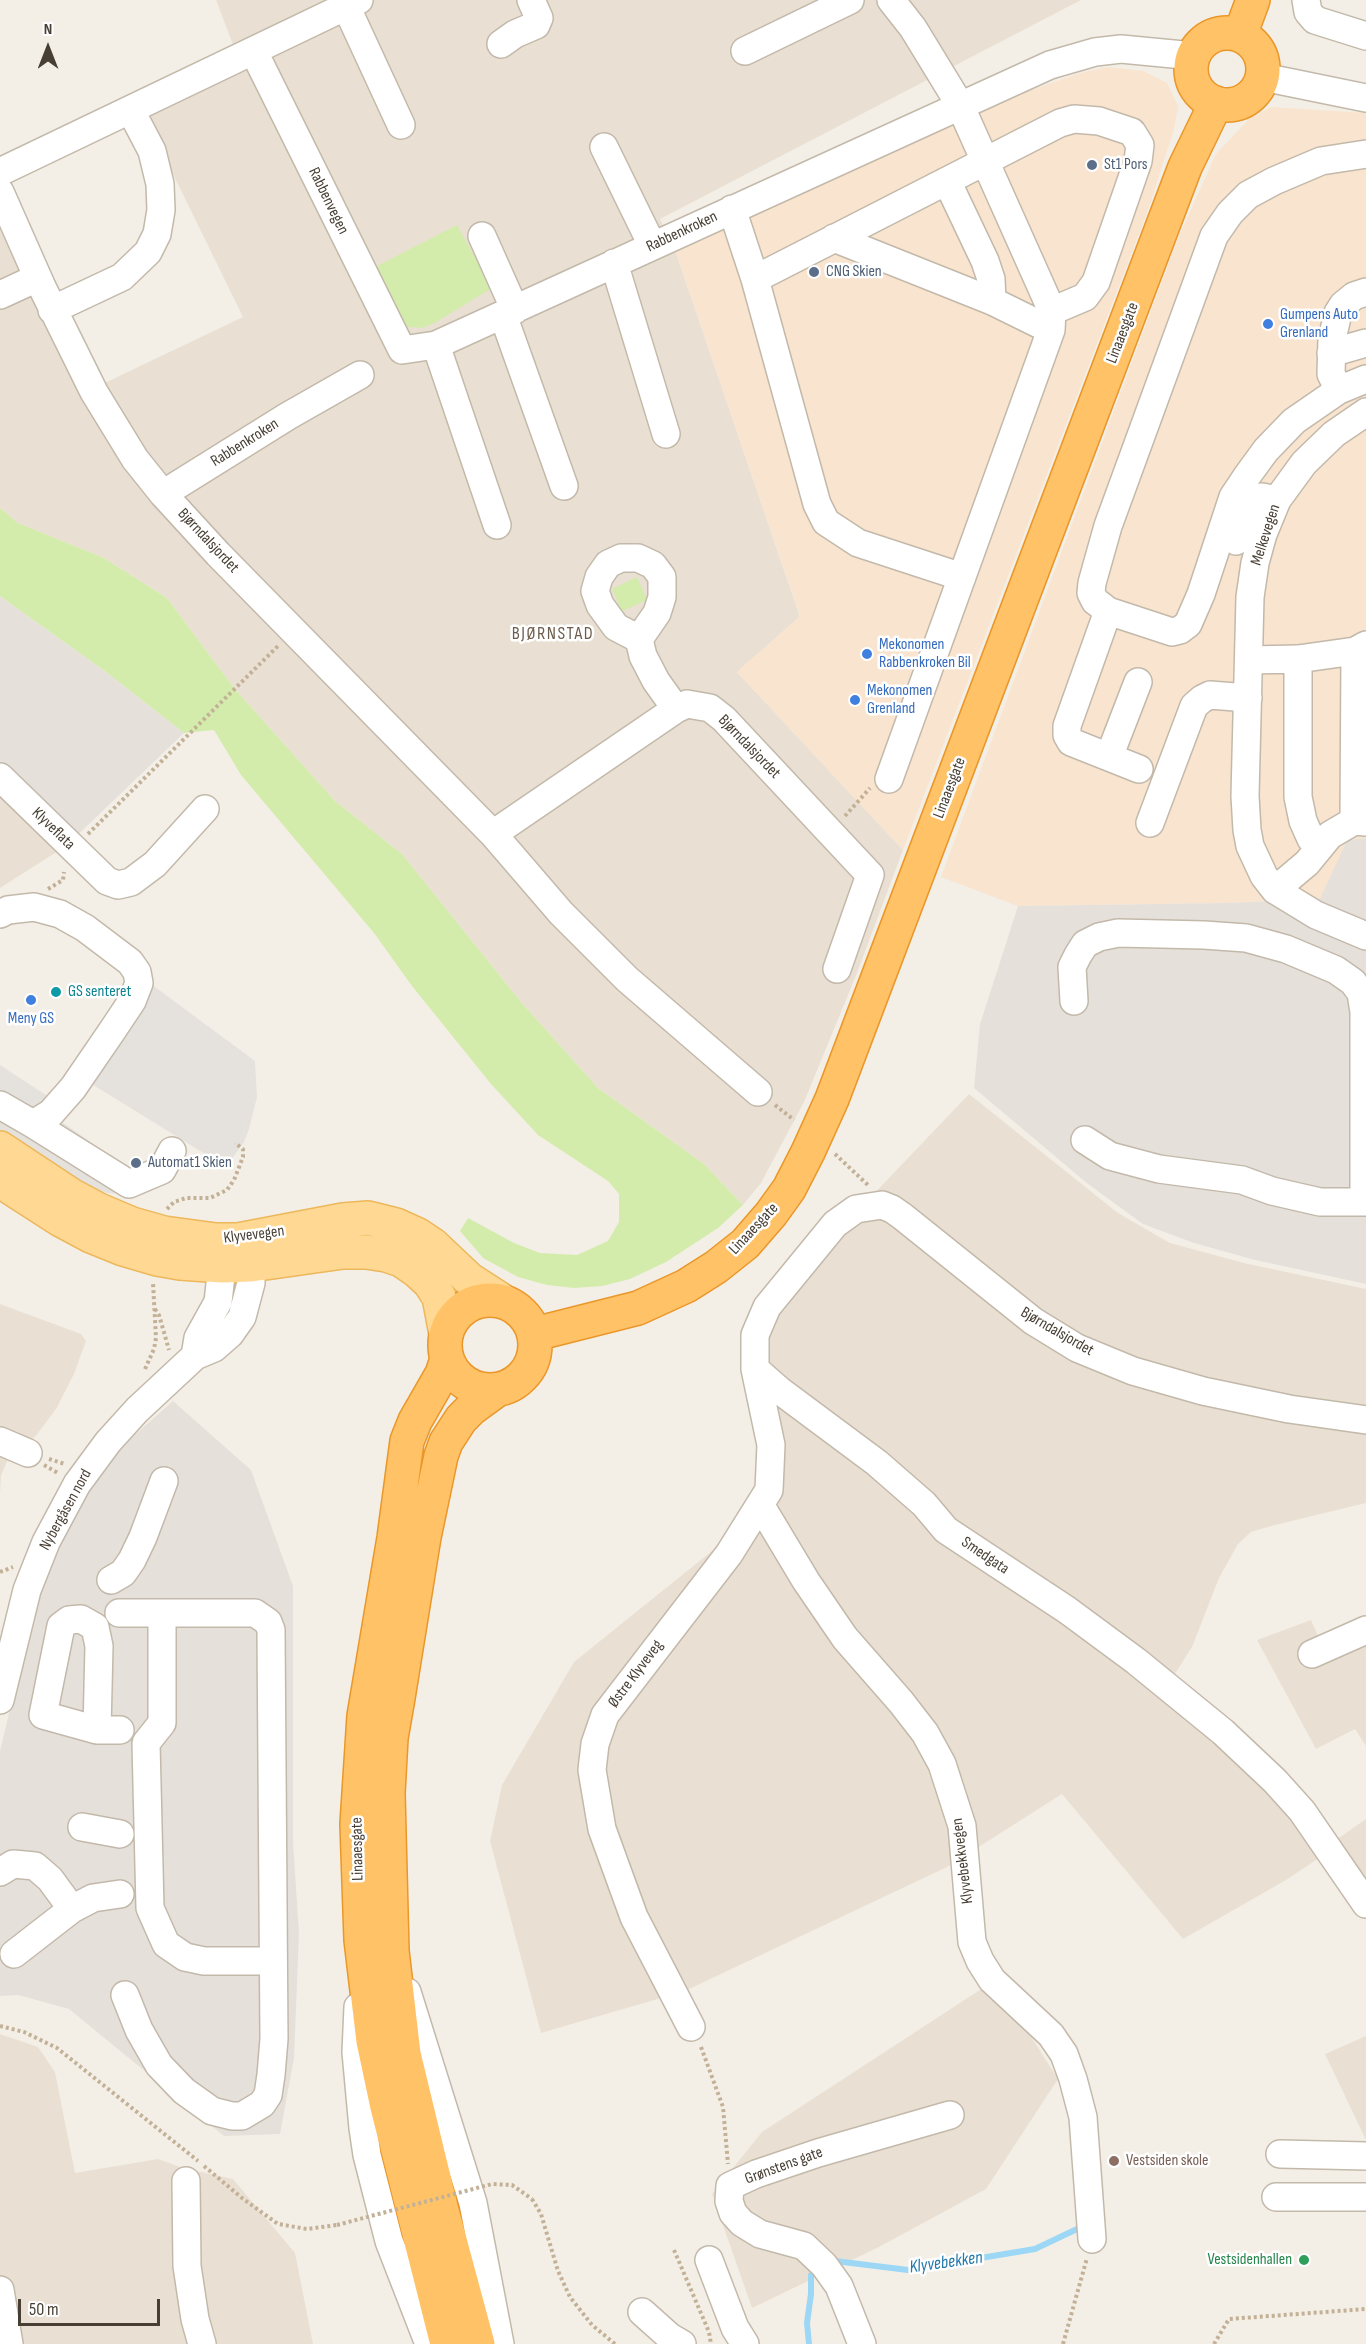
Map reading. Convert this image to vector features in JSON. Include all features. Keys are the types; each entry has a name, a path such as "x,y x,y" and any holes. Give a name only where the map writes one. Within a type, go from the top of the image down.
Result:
{"highway":[{"path":"1240,35 1253,0"},
{"path":"1218,34 1240,35 1249,40 1261,57 1264,67 1263,77 1256,91 1247,99 1236,104 1216,103 1203,96 1196,87 1191,66 1194,56 1199,46 1218,34"},
{"name":"Linaaesgate","path":"447,2344 379,2074 368,2009 392,1738 424,1537 446,1442 457,1424 471,1408 497,1390 515,1383 529,1370 534,1359 535,1334 638,1308 686,1287 745,1244 789,1189 836,1088 1185,167 1216,103"},
{"name":"Linaaesgate","path":"478,2344 441,2207 404,2054 395,1988 376,1936 357,1824 359,1760 365,1705 394,1538 407,1441 415,1421 439,1382 452,1321 461,1310 474,1302 489,1299 503,1301"},
{"path":"503,1301 523,1313 535,1334"},
{"path":"446,1346 452,1370 466,1383 484,1390 497,1390"}],"main road":[{"name":"Klyvevegen","path":"0,1148 71,1195 99,1210 132,1224 190,1237 237,1257 344,1220 368,1218 396,1224 433,1245 469,1279 503,1301"},
{"name":"Klyvevegen","path":"0,1181 61,1220 91,1236 123,1249 180,1263 237,1257 343,1252 366,1252 401,1260 430,1283 439,1297 446,1346"}],"street":[{"path":"501,44 536,24 539,18 531,0"},
{"path":"745,51 850,0"},
{"path":"891,0 913,28 960,105 1052,321"},
{"path":"1306,0 1308,12 1315,20 1366,36"},
{"path":"0,172 352,3 401,125"},
{"name":"Rabbenkroken","path":"402,350 436,345 1050,65 1095,52 1142,50 1194,56"},
{"name":"Rabbenvegen","path":"254,52 402,350"},
{"path":"1263,77 1366,98"},
{"path":"52,310 122,277 148,252 156,234 161,210 160,184 152,151 130,111"},
{"path":"755,279 1060,123 1074,119 1100,121 1132,132 1140,145 1138,162 1096,282 1085,297 1052,321 889,779"},
{"path":"604,147 652,245"},
{"path":"1366,154 1321,162 1274,181 1248,195 1230,213 1214,236 1108,526 1091,593 1095,601 1108,611 1172,632 1188,624 1201,594 1233,497 1246,476 1266,450 1294,422 1339,390 1366,379"},
{"path":"947,181 985,261 991,279 992,301"},
{"name":"Bjørndalsjordet","path":"0,192 52,310 100,401 135,459 163,494 218,554 493,834 561,913 627,979 758,1092"},
{"path":"732,209 755,279 817,504 826,522 858,543 962,577"},
{"path":"482,236 509,312 564,486"},
{"path":"834,238 992,301 1052,321"},
{"path":"614,263 666,434"},
{"path":"0,295 37,278"},
{"path":"1339,390 1331,374 1332,339 1342,305 1354,296 1366,292"},
{"path":"1331,353 1366,343"},
{"path":"436,345 497,525"},
{"name":"Rabbenkroken","path":"163,494 288,416 360,375"},
{"name":"Melkevegen","path":"1366,412 1314,450 1277,500 1263,534 1255,563 1250,597 1245,796 1246,830 1256,862 1275,890 1316,915 1366,936"},
{"path":"1201,594 1221,580 1248,509 1254,501 1262,497 1277,500"},
{"path":"1108,611 1067,726 1067,735 1071,742 1139,769"},
{"path":"639,639 642,656 676,709"},
{"path":"1249,660 1298,659 1361,648 1360,821 1344,825 1330,835 1307,862 1275,890"},
{"path":"1298,659 1298,797 1303,821 1311,839 1320,846"},
{"path":"1109,757 1137,682"},
{"path":"1150,823 1194,706 1210,695 1248,698"},
{"name":"Bjørndalsjordet","path":"493,834 676,709 687,704 698,704 710,708 724,719 870,875 837,969"},
{"name":"Klyveflata","path":"0,777 107,881 118,885 131,882 155,864 205,809"},
{"path":"0,914 8,910 34,907 60,914 86,928 130,962 137,972 139,983 132,1001 73,1088 51,1113 33,1124"},
{"path":"1074,1001 1072,967 1085,944 1092,940 1118,933 1204,935 1246,938 1286,949 1336,970 1353,982 1360,993 1364,1012 1365,1202 1320,1202 1272,1191 1242,1180 1159,1169 1110,1156 1085,1140"},
{"path":"0,1105 129,1184 162,1170 172,1151"},
{"path":"755,1369 754,1335 767,1307 840,1219 856,1209 882,1205"},
{"name":"Bjørndalsjordet","path":"882,1205 902,1216 987,1287 1033,1321 1077,1348 1133,1371 1203,1391 1366,1420"},
{"name":"Nybergåsen nord","path":"0,1700 27,1590 46,1542 77,1484 108,1442 137,1410 195,1356 198,1338 218,1302 237,1257"},
{"name":"Østre Klyveveg","path":"692,2027 634,1917 602,1829 592,1770 595,1744 605,1715 729,1554 769,1490 771,1445 755,1369"},
{"name":"Smedgata","path":"755,1369 778,1390 877,1463 924,1504 946,1530 1067,1610 1223,1732 1275,1781 1302,1812 1366,1904"},
{"path":"0,1441 28,1453"},
{"path":"111,1580 123,1574 132,1560 164,1481"},
{"name":"Klyvebekkvegen","path":"760,1506 845,1638 919,1725 942,1764 962,1826 972,1942 980,1962 992,1980 1051,2035 1064,2054 1073,2079 1083,2116 1092,2239"},
{"path":"119,1612 255,1612 268,1622 271,1630 274,2039 270,2085 262,2104 242,2116 232,2116 212,2111 184,2091 159,2065 139,2030 125,1995"},
{"path":"162,1612 162,1723 121,1736 150,1908 166,1944 185,1957 204,1961 272,1962"},
{"path":"1312,1654 1366,1630"},
{"path":"82,1827 120,1834"},
{"path":"0,1872 14,1864 34,1866 50,1879 72,1909"},
{"path":"14,1954 72,1909 93,1898 120,1894"},
{"path":"376,1936 356,2052 363,2128 389,2241 429,2344"},
{"path":"376,1936 416,2022 473,2203 500,2344"},
{"name":"Grønstens gate","path":"862,2344 839,2286 824,2265 804,2246 760,2234 742,2223 733,2213 729,2201 730,2186 756,2174 818,2153 950,2115"},
{"path":"1280,2154 1366,2156"},
{"path":"186,2181 187,2266 195,2319 202,2344"},
{"path":"1276,2197 1366,2197"},
{"path":"709,2260 735,2328 745,2344"},
{"path":"0,2290 9,2344"},
{"path":"642,2312 670,2337 682,2344"}],"path":[{"path":"37,891 49,889 63,880 65,870 60,847 69,844 294,629"},
{"path":"830,832 873,785 889,779"},
{"path":"165,1211 174,1202 186,1198 210,1197 227,1190 234,1180 243,1157 243,1149 235,1143"},
{"path":"834,1154 873,1190 882,1205"},
{"path":"144,1371 150,1363 154,1349 153,1278"},
{"path":"154,1309 159,1315 166,1334 171,1377"},
{"path":"28,1453 59,1474 72,1456"},
{"path":"0,2026 24,2032 57,2048 242,2198 278,2224 307,2229 337,2225 492,2184 512,2185 532,2199 541,2214 558,2271 570,2297 592,2325 615,2344"},
{"path":"692,2027 723,2107 730,2186"},
{"path":"1063,2344 1092,2239"},
{"path":"674,2250 709,2332 711,2344"},
{"path":"1214,2344 1229,2319 1366,2309"}],"shaded area":[{"path":"216,0 1081,0 660,219 675,250 800,617 737,672 903,850 857,973 804,1102 761,1183 743,1205 704,1164 598,1088 521,1002 402,854 335,801 234,688 167,598 104,558 18,523 0,508 0,181 94,388 243,317 145,117 243,71"},
{"path":"1108,67 1143,71 1167,83 1178,106 1174,129 1147,213 903,850 737,672 800,616 675,250 1014,96 1080,73"},
{"path":"1271,107 1366,113 1366,838 1347,840 1321,899 1018,906 941,877 1178,238 1216,154 1249,119"},
{"path":"0,596 106,672 184,733 66,846 0,780"},
{"path":"0,780 66,846 0,888"},
{"path":"1366,838 1366,1284 1255,1260 1194,1243 1143,1224 1088,1184 974,1088 980,1024 1018,906 1320,899 1347,840"},
{"path":"147,981 255,1061 257,1097 249,1129 244,1142 226,1167 87,1081"},
{"path":"0,1065 46,1095 62,1122 102,1150 95,1162 122,1194 107,1193 91,1188 0,1135"},
{"path":"969,1094 1118,1213 1170,1243 1244,1263 1366,1289 1366,1503 1251,1532 1238,1544 1219,1578 1192,1647 1171,1680 1322,1856 1286,1880 1183,1939 1062,1794 947,1867 685,1991 541,2033 490,1841 502,1785 574,1662 738,1530 781,1480 784,1460 781,1435 762,1331 847,1222"},
{"path":"0,1304 81,1334 86,1341 74,1374 56,1409 35,1437 19,1446 8,1459 1,1476 0,1495"},
{"path":"173,1401 251,1470 293,1586 293,1841 299,1934 294,2058 280,2134 224,2136 69,2009 18,1995 0,1996 0,1751 40,1583 75,1510 113,1454"},
{"path":"1311,1620 1322,1645 1366,1624 1366,1746 1355,1729 1316,1749 1257,1640"},
{"path":"1366,1819 1366,1893 1333,1842"},
{"path":"995,1980 1058,2079 986,2189 877,2248 752,2308 712,2194 762,2132"},
{"path":"0,2034 38,2047 55,2072 75,2173 158,2159 183,2168 233,2179 295,2253 313,2344 0,2344"},
{"path":"1366,2036 1366,2140 1325,2054"}],"green space":[{"path":"457,225 492,288 433,324 421,328 399,323 371,269"},
{"path":"0,508 18,523 104,558 167,598 234,688 335,801 402,854 521,1002 598,1088 704,1164 743,1205 718,1228 666,1262 630,1279 602,1286 574,1288 547,1285 518,1277 483,1258 460,1231 468,1218 514,1243 540,1253 577,1255 608,1241 619,1222 619,1194 608,1181 538,1135 491,1084 412,986 374,933 241,775 214,730 184,733 106,672 0,596"},
{"path":"637,577 647,600 622,611 612,589"}],"waterway":[{"name":"Klyvebekken","path":"832,2263 835,2261 908,2270 1035,2249 1077,2229"},
{"name":"Klyvebekken","path":"809,2344 807,2323 811,2275 820,2269"}],"place":[{"name":"St1 Pors","path":"1092,165"},
{"name":"CNG Skien","path":"814,272"},
{"name":"Gumpens Auto Grenland","path":"1268,324"},
{"name":"Mekonomen Rabbenkroken Bil","path":"867,654"},
{"name":"Mekonomen Grenland","path":"855,700"},
{"name":"GS senteret","path":"56,992"},
{"name":"Meny GS","path":"31,1000"},
{"name":"Automat1 Skien","path":"136,1163"},
{"name":"Vestsiden skole","path":"1114,2161"},
{"name":"Vestsidenhallen","path":"1304,2260"}],"district":[{"name":"BJØRNSTAD","path":"553,634"}]}
